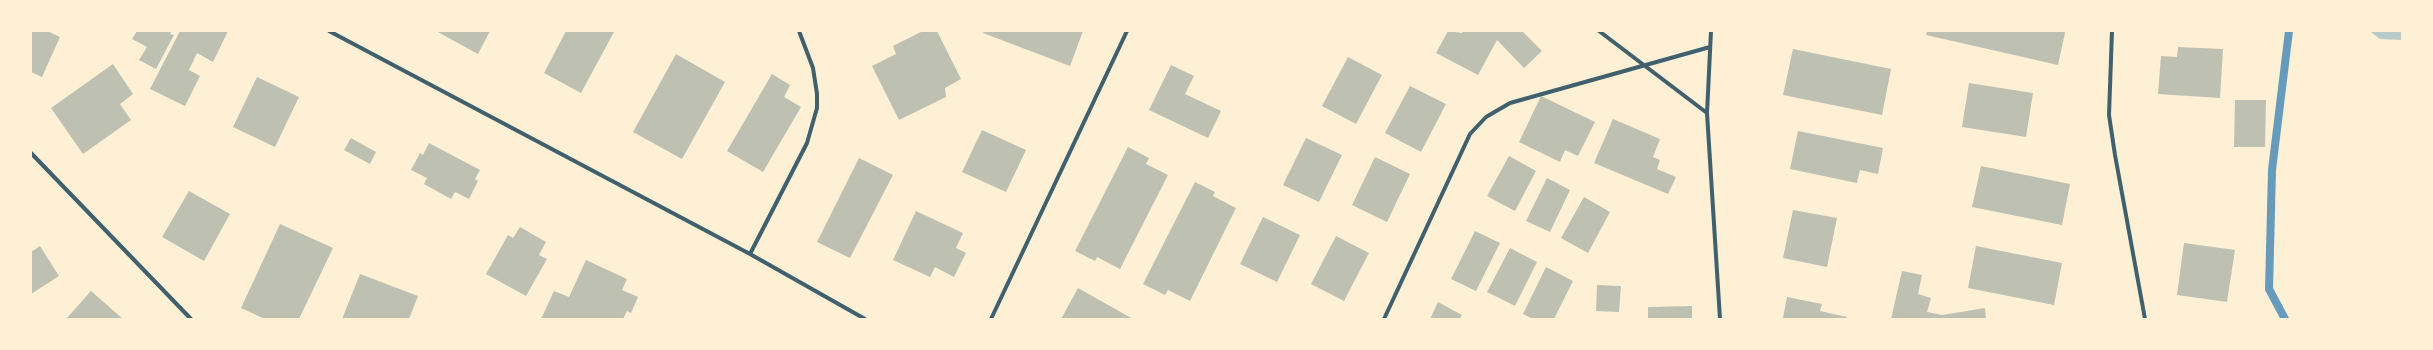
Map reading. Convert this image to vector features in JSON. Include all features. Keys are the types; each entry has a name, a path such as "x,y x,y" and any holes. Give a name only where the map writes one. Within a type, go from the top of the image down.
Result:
{"street":[{"path":"329,31 750,254 865,319"},
{"path":"750,254 807,143 817,108 814,75 807,48 799,31"},
{"path":"991,319 1127,31"},
{"path":"1600,31 1707,113"},
{"path":"1711,31 1707,113 1720,319"},
{"path":"2112,31 2110,115 2115,155 2145,319"},
{"path":"1384,319 1468,139 1480,122 1510,103 1710,47"},
{"path":"31,153 191,319"}],"shaded area":[{"path":"2370,31 2402,31 2402,40 2380,39"}],"building":[{"path":"31,31 47,31 60,37 42,77 31,72"},
{"path":"137,31 172,31 170,34 174,35 156,69 139,60 147,47 132,39"},
{"path":"180,31 228,31 213,62 197,53 189,70 200,76 185,106 150,89"},
{"path":"436,31 490,31 478,54"},
{"path":"566,31 614,32 581,93 544,73"},
{"path":"923,31 937,31 961,79 945,88 946,97 899,120 872,66 896,54 893,46"},
{"path":"984,31 1083,31 1070,66 983,33"},
{"path":"1448,31 1462,33 1463,31 1522,31 1542,51 1524,68 1497,40 1478,75 1436,53"},
{"path":"1927,31 2064,31 2065,33 2058,65 1926,35"},
{"path":"2178,47 2223,49 2220,98 2158,94 2161,56 2177,57"},
{"path":"1793,49 1891,69 1882,115 1783,95"},
{"path":"676,54 725,82 682,159 633,132"},
{"path":"1348,57 1382,75 1356,124 1322,106"},
{"path":"113,64 133,94 120,104 131,120 83,154 51,108"},
{"path":"1171,65 1194,76 1185,94 1221,111 1208,138 1149,110"},
{"path":"772,74 790,85 784,97 801,107 763,172 727,151"},
{"path":"257,77 299,97 275,147 233,127"},
{"path":"1969,83 2033,93 2026,137 1962,127"},
{"path":"1410,86 1446,104 1421,152 1385,133"},
{"path":"1541,96 1595,122 1578,156 1565,150 1560,162 1519,142"},
{"path":"2235,100 2266,100 2265,147 2234,147"},
{"path":"1613,119 1660,139 1653,157 1660,160 1657,169 1676,177 1668,194 1594,163"},
{"path":"982,130 1026,150 1006,192 962,172"},
{"path":"1798,131 1883,148 1878,174 1860,170 1857,183 1790,169"},
{"path":"351,138 376,152 370,164 344,150"},
{"path":"1306,138 1342,155 1319,202 1283,185"},
{"path":"429,143 480,170 475,179 478,181 469,199 455,192 451,199 424,184 427,178 411,170 420,153 423,155"},
{"path":"1128,147 1149,158 1146,164 1168,175 1120,269 1097,257 1095,261 1075,251"},
{"path":"1509,156 1536,171 1515,211 1487,196"},
{"path":"1375,157 1410,174 1387,222 1352,205"},
{"path":"859,158 893,175 850,258 817,242"},
{"path":"1981,166 2070,184 2062,225 1972,207"},
{"path":"1547,178 1570,190 1550,232 1526,221"},
{"path":"1195,182 1215,192 1213,196 1236,208 1190,301 1168,290 1165,295 1143,284"},
{"path":"189,191 230,214 204,261 162,237"},
{"path":"1584,197 1610,212 1588,253 1561,238"},
{"path":"1793,210 1837,218 1827,267 1783,258"},
{"path":"916,211 963,233 956,248 966,253 954,277 935,267 930,277 893,260"},
{"path":"1263,217 1300,235 1277,282 1240,264"},
{"path":"280,224 333,248 299,319 265,319 241,308"},
{"path":"520,227 546,242 539,255 547,259 526,296 486,274 508,235 513,238"},
{"path":"1475,231 1500,243 1476,291 1451,279"},
{"path":"1336,236 1369,253 1344,301 1311,284"},
{"path":"2184,243 2235,250 2227,302 2177,295"},
{"path":"40,246 59,276 31,294 31,252"},
{"path":"1976,246 2062,263 2054,305 1968,288"},
{"path":"1510,248 1537,262 1515,306 1487,292"},
{"path":"586,260 627,279 622,290 638,297 631,313 627,311 623,319 541,319 554,291 569,297"},
{"path":"1546,267 1573,281 1554,319 1533,319 1523,314"},
{"path":"1902,271 1922,275 1918,294 1931,298 1927,312 1942,315 1985,308 1986,319 1891,319"},
{"path":"360,274 418,296 409,319 342,319"},
{"path":"1597,285 1621,286 1619,312 1596,311"},
{"path":"1078,288 1133,319 1061,319"},
{"path":"91,291 123,319 66,319"},
{"path":"1787,297 1822,304 1820,311 1847,317 1846,319 1783,318"},
{"path":"1438,302 1462,315 1460,319 1430,319"},
{"path":"1692,306 1692,319 1648,319 1648,307"}],"waterway":[{"path":"2285,319 2269,289 2272,170 2289,31"}]}
